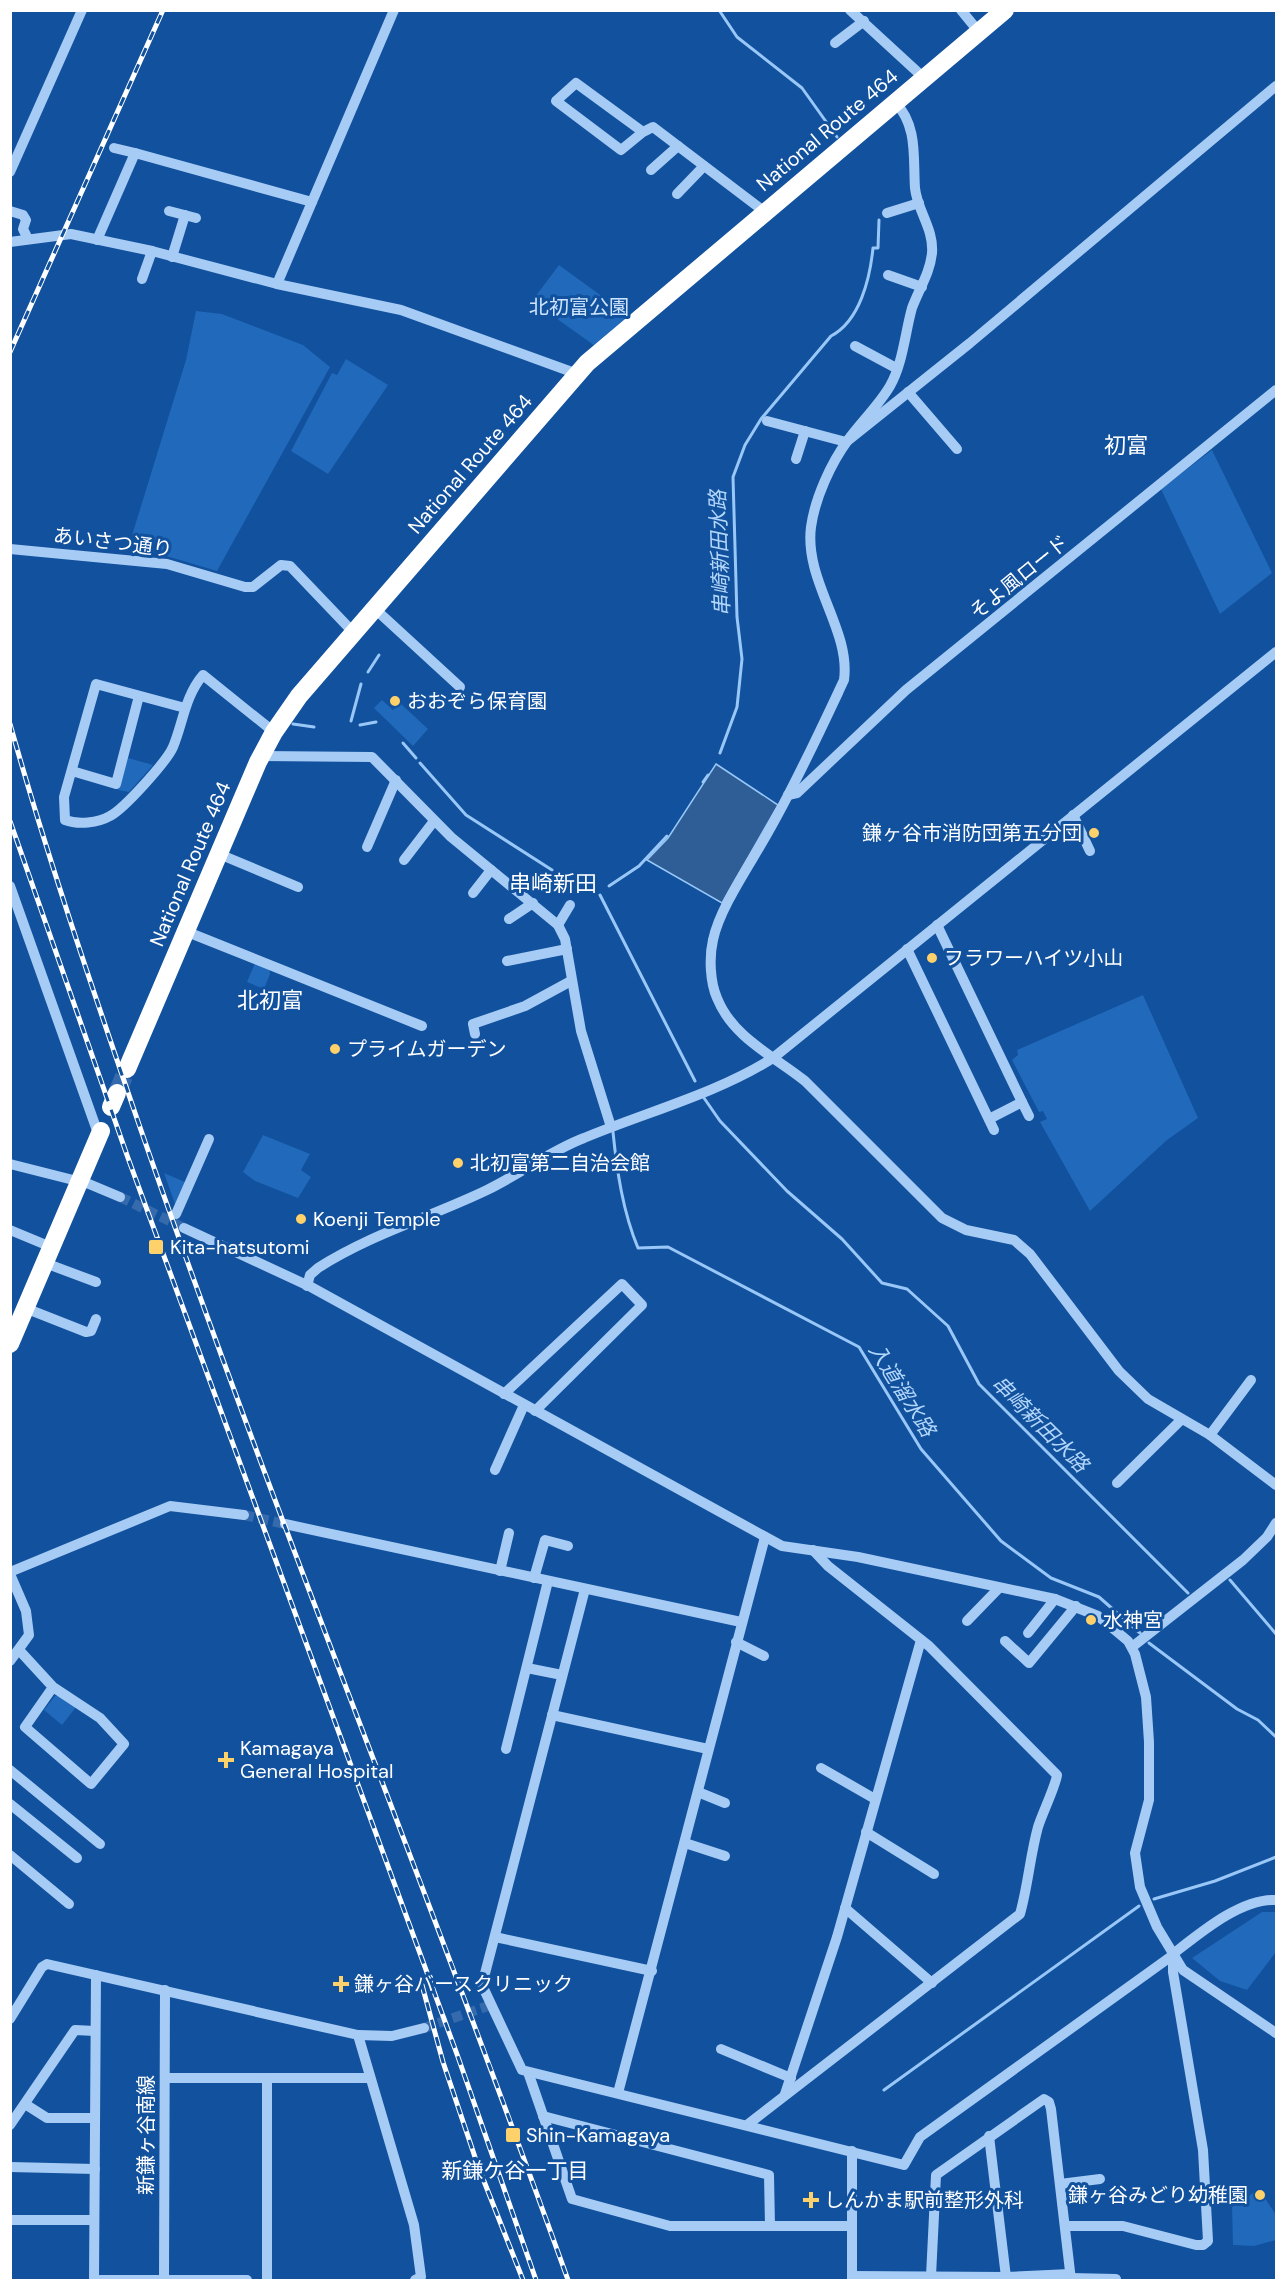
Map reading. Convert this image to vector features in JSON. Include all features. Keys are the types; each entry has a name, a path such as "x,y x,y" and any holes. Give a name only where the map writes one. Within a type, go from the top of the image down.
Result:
{"highway":[{"name":"National Route 464","path":"127,1069 261,756 293,703 352,632 587,363 1005,10"},
{"path":"10,1344 100,1133"}],"street":[{"path":"10,172 82,10"},
{"path":"277,284 394,10"},
{"path":"850,10 924,78"},
{"path":"961,10 979,32"},
{"path":"835,44 864,21"},
{"path":"643,132 576,83 556,100 621,150 653,127 765,212"},
{"path":"846,442 1276,86"},
{"path":"895,102 910,125 919,203 933,243 930,268 913,305 890,385 846,442 814,512 811,539 819,584 841,643 845,668 844,680 788,795 718,922 711,951 713,985 717,999 747,1039 805,1081 942,1218 966,1230 1014,1240 1030,1254 1119,1371 1148,1400 1210,1435 1276,1485"},
{"path":"651,170 678,146"},
{"path":"114,148 312,202"},
{"path":"97,240 135,153"},
{"path":"677,194 704,166"},
{"path":"887,213 919,203"},
{"path":"10,211 23,215 26,220 23,229 28,239"},
{"path":"169,211 190,217 172,257"},
{"path":"10,242 64,234 152,251 277,284 401,310 572,372 576,377"},
{"path":"142,279 152,251"},
{"path":"888,275 922,286"},
{"path":"855,346 896,368"},
{"name":"そよ風ロード","path":"788,795 797,793 906,690 1276,390"},
{"path":"908,392 957,449"},
{"path":"767,421 846,442"},
{"path":"796,459 805,431"},
{"name":"あいさつ通り","path":"10,549 166,564 245,587 253,587 281,566 290,566 352,632"},
{"path":"374,608 460,687"},
{"path":"307,1286 310,1275 318,1268 380,1234 469,1198 524,1171 568,1144 729,1080 772,1058 1276,652"},
{"path":"185,708 96,684 64,797 65,820 76,824 110,817 136,793 172,750 192,688 203,675 274,732"},
{"path":"72,771 116,784 139,696"},
{"path":"261,756 364,756 378,761 434,821 558,925 567,949 581,1030 611,1127"},
{"path":"368,847 396,780"},
{"path":"1072,815 1090,851"},
{"path":"404,860 434,821"},
{"path":"219,854 298,887"},
{"path":"473,893 491,870"},
{"path":"10,886 100,1133"},
{"path":"509,919 533,903"},
{"path":"558,925 570,905"},
{"path":"937,925 1029,1116"},
{"path":"185,931 422,1026"},
{"path":"507,961 567,949"},
{"path":"907,949 994,1130"},
{"path":"475,1034 473,1024 525,1006 571,981"},
{"path":"989,1119 1022,1102"},
{"path":"176,1214 209,1139"},
{"path":"10,1164 79,1182 120,1197"},
{"path":"184,1228 307,1286 782,1546 858,1557 1055,1599 1098,1616 1132,1647 1146,1697 1150,1762 1149,1800 1135,1853 1136,1869 1144,1897 1173,1954 1188,1974 1276,2033"},
{"path":"10,1230 96,1282"},
{"path":"504,1394 622,1284 642,1305 535,1412"},
{"path":"25,1308 86,1332 91,1331 96,1319"},
{"path":"1210,1435 1251,1380"},
{"path":"495,1470 524,1405"},
{"path":"1117,1483 1181,1420"},
{"path":"10,1661 29,1635 29,1627 26,1611 10,1573 170,1506 244,1515"},
{"path":"285,1524 741,1622"},
{"path":"1132,1647 1243,1560 1276,1526"},
{"path":"500,1571 509,1533"},
{"path":"618,2093 652,1971 735,1642 765,1537"},
{"path":"534,1578 545,1540 568,1546"},
{"path":"747,2125 1020,1914 1038,1828 1057,1775 921,1640 828,1566 813,1550"},
{"path":"506,1749 548,1581"},
{"path":"968,1621 999,1588"},
{"path":"585,1589 482,1985 522,2070 904,2165 920,2137 1215,1922 1259,1901 1276,1900"},
{"path":"1028,1633 1055,1599"},
{"path":"1005,1641 1029,1664 1076,1606"},
{"path":"785,2094 844,1908 921,1640"},
{"path":"735,1642 764,1656"},
{"path":"19,1650 53,1688 100,1718 124,1744 91,1784 25,1727 53,1688"},
{"path":"526,1668 562,1675"},
{"path":"552,1715 708,1749"},
{"path":"821,1768 875,1798"},
{"path":"10,1770 100,1844"},
{"path":"698,1792 724,1803"},
{"path":"10,1804 77,1858"},
{"path":"866,1832 933,1874"},
{"path":"685,1843 725,1857"},
{"path":"10,1855 69,1904"},
{"path":"844,1908 932,1983"},
{"path":"495,1936 652,1971"},
{"path":"1065,2226 1123,2226 1196,2246 1208,2241 1208,2198 1203,2150 1173,1972 1173,1954"},
{"path":"10,2019 42,1967 47,1964 358,2035 392,2036 424,2028"},
{"path":"94,2280 96,1975"},
{"name":"新鎌ヶ谷南線","path":"164,2280 165,1990"},
{"path":"10,2125 75,2030 95,2031"},
{"path":"358,2035 414,2225 421,2267 421,2277 415,2280"},
{"path":"721,2049 791,2078"},
{"path":"528,2072 572,2199 670,2226 852,2226"},
{"path":"165,2078 370,2078"},
{"path":"267,2078 267,2280"},
{"path":"931,2276 936,2175 1044,2099 1051,2109 1071,2278"},
{"path":"26,2104 46,2118 95,2118"},
{"path":"543,2116 769,2175 770,2226"},
{"path":"989,2136 1006,2277"},
{"path":"852,2151 852,2278 931,2276 1116,2279"},
{"path":"10,2167 94,2169"},
{"path":"1060,2184 1100,2179"},
{"path":"10,2220 94,2220"},
{"path":"100,2280 247,2280"}],"green space":[{"name":"北初富公園","path":"559,265 629,316 595,346 532,301"},
{"path":"196,311 222,314 303,345 330,367 217,571 129,545 186,360"},
{"path":"346,359 388,385 328,474 291,451 332,373 337,375"},
{"path":"1212,450 1272,573 1220,614 1161,489"},
{"path":"382,700 393,710 400,703 428,729 413,746 374,708"},
{"path":"128,758 153,765 129,792 118,790"},
{"path":"255,963 269,968 270,974 264,989 247,982"},
{"path":"1143,995 1198,1118 1167,1140 1090,1211 1040,1122 1047,1119 1043,1111 1039,1112 1012,1060 1018,1055 1017,1050"},
{"path":"263,1135 310,1154 301,1170 311,1177 298,1198 255,1181 243,1172"},
{"path":"164,1173 185,1182 175,1204"},
{"path":"55,1696 59,1696 76,1707 62,1725 44,1710"},
{"path":"1262,1912 1276,1912 1276,1952 1247,1990 1220,1981 1192,1958"},
{"path":"1259,2189 1276,2215 1276,2240 1254,2246 1233,2245 1232,2207"}],"shaded area":[{"path":"716,764 778,805 722,903 647,860 668,838"}],"waterway":[{"name":"串崎新田水路","path":"719,10 737,37 802,88 837,137"},
{"name":"串崎新田水路","path":"720,753 737,707 742,659 737,617 733,477 745,445 761,419 831,336 849,320 856,309 866,285 873,248 878,248 879,220"},
{"path":"368,672 379,655"},
{"path":"351,721 361,684"},
{"path":"360,725 376,722"},
{"path":"293,724 314,727"},
{"path":"403,743 416,758"},
{"path":"420,763 466,815 552,870"},
{"name":"串崎新田水路","path":"703,782 708,775"},
{"name":"串崎新田水路","path":"609,886 639,866 667,836"},
{"name":"串崎新田水路","path":"600,895 695,1081"},
{"name":"串崎新田水路","path":"704,1098 720,1121 787,1191 842,1239 882,1283 907,1289 948,1326 979,1384 1188,1593"},
{"name":"入道溜水路","path":"613,1132 621,1192 638,1248 668,1247 859,1347 921,1449 1001,1541 1051,1578 1099,1597 1140,1633"},
{"path":"1230,1580 1276,1634"},
{"name":"入道溜水路","path":"1149,1643 1237,1709 1258,1720 1276,1737"},
{"path":"1154,1899 1215,1881 1276,1857"},
{"path":"884,2090 1139,1906"}],"tunnel":[{"path":"117,1093 127,1069"},
{"path":"120,1197 184,1228"},
{"path":"244,1515 285,1524"},
{"path":"424,2028 491,2005"}],"railway":[{"path":"10,352 163,10"},
{"path":"10,724 74,931 194,1280 568,2280"},
{"path":"10,821 128,1158 458,2057 536,2280"},
{"path":"422,1985 443,2062 478,2166 523,2280"}],"place":[{"name":"おおぞら保育園","path":"395,701"},
{"name":"鎌ヶ谷市消防団第五分団","path":"1094,833"},
{"name":"フラワーハイツ小山","path":"932,958"},
{"name":"プライムガーデン","path":"335,1049"},
{"name":"北初富第二自治会館","path":"458,1163"},
{"name":"Koenji Temple","path":"301,1219"},
{"name":"Kita-hatsutomi","path":"156,1247"},
{"name":"水神宮","path":"1091,1620"},
{"name":"Kamagaya General Hospital","path":"226,1760"},
{"name":"鎌ヶ谷バースクリニック","path":"341,1984"},
{"name":"Shin-Kamagaya","path":"513,2135"},
{"name":"鎌ヶ谷みどり幼稚園","path":"1260,2195"},
{"name":"しんかま駅前整形外科","path":"811,2200"}],"district":[{"name":"初富","path":"1126,445"},
{"name":"串崎新田","path":"553,883"},
{"name":"北初富","path":"270,1000"},
{"name":"新鎌ケ谷一丁目","path":"515,2171"}]}
